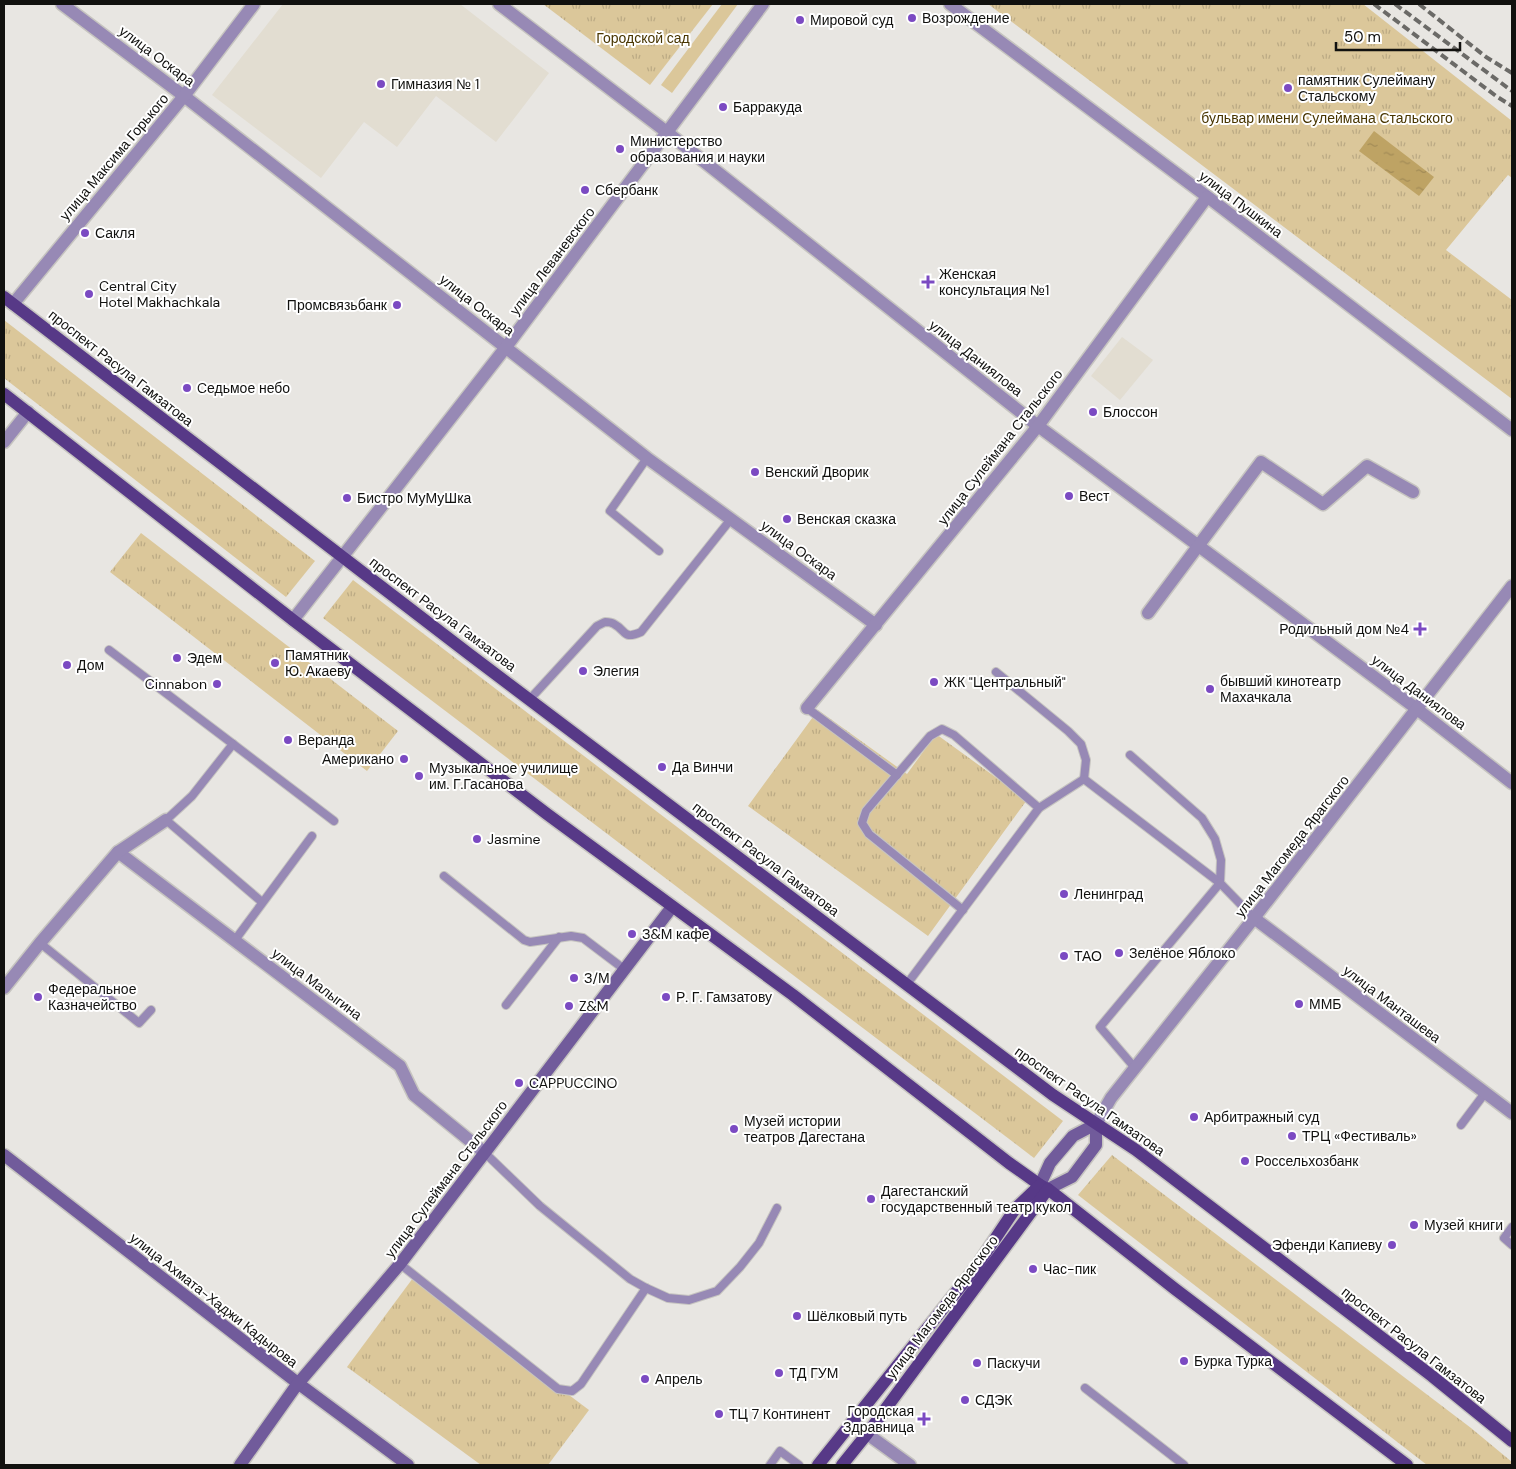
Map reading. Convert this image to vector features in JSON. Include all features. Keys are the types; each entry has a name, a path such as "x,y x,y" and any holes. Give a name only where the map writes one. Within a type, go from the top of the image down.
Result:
{"main road":[{"name":"проспект Расула Гамзатова","path":"8,300 342,556 1053,1095 1136,1150 1432,1376 1512,1441"},
{"path":"4,394 293,620 547,814 793,995 1009,1163 1044,1187 1407,1465"},
{"name":"улица Сулеймана Стальского","path":"244,1465 300,1385 400,1264 487,1154 624,969 673,908"},
{"name":"улица Сулеймана Стальского","path":"240,1465 296,1386 300,1385 402,1266 673,908"},
{"name":"улица Магомеда Ярагского","path":"818,1465 977,1266 1015,1209 1044,1187 1072,1177 1096,1144 1096,1124 1073,1136 1050,1163 1044,1187 867,1434 842,1465"},
{"name":"улица Ахмата-Хаджи Кадырова","path":"4,1155 300,1385 408,1465"}],"street":[{"name":"улица Оскара","path":"62,4 184,96 647,458 876,625"},
{"name":"улица Максима Горького","path":"8,300 184,96 254,4"},
{"name":"улица Даниялова","path":"499,4 668,133 1038,426 1198,546 1352,654 1417,709 1512,783"},
{"name":"улица Леваневского","path":"293,620 506,347 763,4"},
{"name":"улица Пушкина","path":"950,4 1512,430"},
{"name":"улица Сулеймана Стальского","path":"807,708 1038,426 1207,197"},
{"path":"4,442 28,412"},
{"path":"1148,613 1260,462 1323,504 1367,466 1413,492"},
{"name":"улица Магомеда Ярагского","path":"1096,1124 1112,1098 1135,1068 1512,586"},
{"path":"4,988 118,852 166,820"},
{"name":"улица Малыгина","path":"118,852 400,1066 414,1095 487,1154"},
{"name":"улица Манташева","path":"1254,918 1512,1113"},
{"path":"852,1423 910,1465"}],"lane":[{"path":"647,458 610,511 659,551"},
{"path":"530,699 597,626 605,622 614,624 626,634 632,636 641,632 731,519"},
{"path":"109,650 334,821"},
{"path":"996,672 1068,731 1081,744 1086,760 1084,779"},
{"path":"807,708 897,775"},
{"path":"963,910 869,834 862,823 866,811 930,736 942,729 954,735 1039,808"},
{"path":"233,744 192,796 166,820 262,902"},
{"path":"1130,755 1202,818 1215,839 1221,860 1220,883 1100,1027 1135,1068"},
{"path":"907,984 1039,808 1084,779"},
{"path":"1084,779 1220,883 1254,918"},
{"path":"234,940 312,836"},
{"path":"444,876 524,940 530,942 571,936 583,938 624,969"},
{"path":"506,1005 559,937"},
{"path":"40,943 139,1023 151,1010"},
{"path":"1461,1125 1485,1093"},
{"path":"487,1154 540,1206 630,1279 668,1298 689,1300 717,1291 740,1267 759,1243 777,1208"},
{"path":"1512,1227 1504,1238 1512,1245"},
{"path":"400,1264 558,1389 572,1391 581,1384 646,1288"},
{"path":"1085,1388 1184,1465"},
{"path":"770,1465 780,1451 799,1465"}],"shaded area":[{"name":"Гимназия № 1","path":"283,4 460,4 549,73 496,142 436,96 397,147 364,122 321,178 212,95"},
{"path":"1122,337 1153,360 1120,400 1091,376"}],"green space":[{"name":"Городской сад","path":"543,4 713,4 650,85"},
{"path":"722,4 738,4 672,93 661,85"},
{"name":"бульвар имени Сулеймана Стальского","path":"988,4 1363,4 1512,121 1512,178 1508,175 1446,250 1512,300 1512,399"},
{"path":"4,320 315,561 286,597 4,378"},
{"path":"141,533 398,731 367,771 110,572"},
{"path":"353,580 1063,1121 1034,1158 323,618"},
{"path":"818,710 907,774 936,734 1027,800 928,936 748,806"},
{"path":"1112,1155 1471,1428 1512,1462 1512,1465 1427,1465 1078,1195"},
{"path":"413,1278 589,1410 548,1465 481,1465 347,1367"}],"water":[{"path":"1374,131 1434,177 1419,196 1359,151"}],"railway":[{"path":"1374,4 1512,106"},
{"path":"1395,4 1512,91"},
{"path":"1419,4 1486,57 1512,73"}],"place":[{"name":"Возрождение","path":"912,18"},
{"name":"Мировой суд","path":"800,20"},
{"name":"Гимназия № 1","path":"381,84"},
{"name":"памятник Сулейману Стальскому","path":"1288,88"},
{"name":"Барракуда","path":"723,107"},
{"name":"Министерство образования и науки","path":"620,149"},
{"name":"Сбербанк","path":"585,190"},
{"name":"Сакля","path":"85,233"},
{"name":"Женская консультация №1","path":"928,282"},
{"name":"Central City Hotel Makhachkala","path":"89,294"},
{"name":"Промсвязьбанк","path":"397,305"},
{"name":"Cедьмое небо","path":"187,388"},
{"name":"Блоссон","path":"1093,412"},
{"name":"Венский Дворик","path":"755,472"},
{"name":"Вест","path":"1069,496"},
{"name":"Бистро МуМуШка","path":"347,498"},
{"name":"Венская сказка","path":"787,519"},
{"name":"Родильный дом №4","path":"1420,629"},
{"name":"Эдем","path":"177,658"},
{"name":"Памятник Ю. Акаеву","path":"275,663"},
{"name":"Дом","path":"67,665"},
{"name":"Элегия","path":"583,671"},
{"name":"ЖК \"Центральный\"","path":"934,682"},
{"name":"Cinnabon","path":"217,684"},
{"name":"бывший кинотеатр Махачкала","path":"1210,689"},
{"name":"Веранда","path":"288,740"},
{"name":"Американо","path":"404,759"},
{"name":"Да Винчи","path":"662,767"},
{"name":"Музыкальное училище им. Г.Гасанова","path":"419,776"},
{"name":"Jasmine","path":"477,839"},
{"name":"Ленинград","path":"1064,894"},
{"name":"З&М кафе","path":"632,934"},
{"name":"Зелёное Яблоко","path":"1119,953"},
{"name":"ТАО","path":"1064,956"},
{"name":"З/М","path":"574,978"},
{"name":"Федеральное Казначейство","path":"38,997"},
{"name":"Р. Г. Гамзатову","path":"666,997"},
{"name":"ММБ","path":"1299,1004"},
{"name":"Z&M","path":"569,1006"},
{"name":"CAPPUCCINO","path":"519,1083"},
{"name":"Арбитражный суд","path":"1194,1117"},
{"name":"Музей истории театров Дагестана","path":"734,1129"},
{"name":"ТРЦ «Фестиваль»","path":"1292,1136"},
{"name":"Россельхозбанк","path":"1245,1161"},
{"name":"Дагестанский государственный театр кукол","path":"871,1199"},
{"name":"Музей книги","path":"1414,1225"},
{"name":"Эфенди Капиеву","path":"1392,1245"},
{"name":"Час-пик","path":"1033,1269"},
{"name":"Шёлковый путь","path":"797,1316"},
{"name":"Бурка Турка","path":"1184,1361"},
{"name":"Паскучи","path":"977,1363"},
{"name":"ТД ГУМ","path":"779,1373"},
{"name":"Апрель","path":"645,1379"},
{"name":"СДЭК","path":"965,1400"},
{"name":"ТЦ 7 Континент","path":"719,1414"},
{"name":"Городская Здравница","path":"924,1419"}]}
